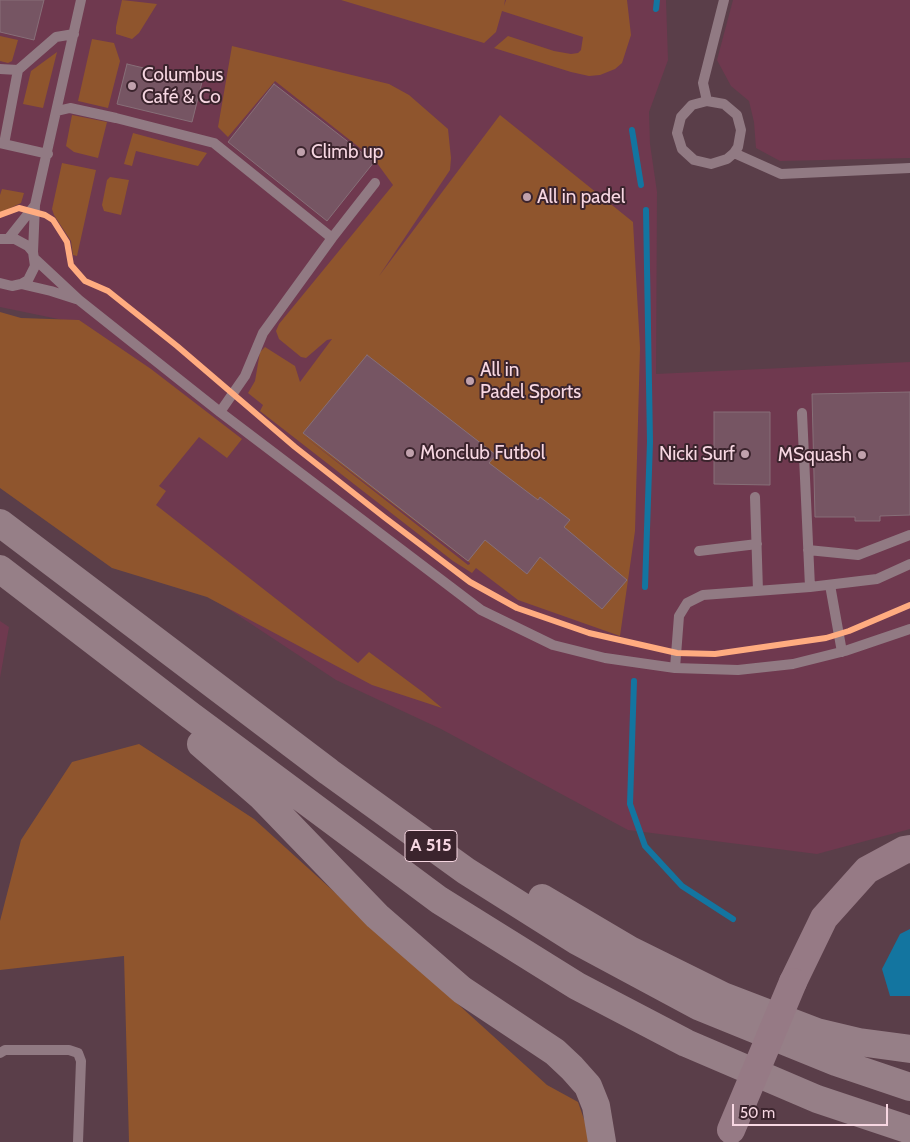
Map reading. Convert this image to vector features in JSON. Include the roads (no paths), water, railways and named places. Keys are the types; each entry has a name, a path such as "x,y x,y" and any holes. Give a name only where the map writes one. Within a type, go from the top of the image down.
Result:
{"highway":[{"name":"A 515","path":"0,523 329,772 466,871 577,942 698,1006 836,1062 910,1087"},
{"name":"A 515","path":"0,569 198,721 439,900 577,986 686,1043 817,1099 910,1130"},
{"path":"0,573 138,689 262,797 377,916 447,978 555,1052 572,1068 588,1086 596,1106 602,1142"},
{"path":"329,772 630,950 723,996 816,1032 859,1042 910,1049"}],"main road":[{"path":"726,1138 793,982 824,918 867,870 904,850 910,849"}],"lane":[{"path":"0,283 12,286 21,284 28,280 35,266 36,205 82,0"},
{"path":"706,101 703,83 724,0"},
{"path":"48,154 2,144 18,70 56,37 74,34"},
{"path":"0,69 18,70"},
{"path":"706,101 724,104 736,115 742,130 738,147 734,153 727,159 711,164 694,160 682,149 677,134 681,117 692,105 706,101"},
{"path":"57,111 70,108 214,143 332,238"},
{"path":"734,153 781,174 910,168"},
{"path":"220,412 245,376 263,333 332,238 375,183"},
{"path":"2,240 36,205"},
{"path":"2,240 22,241 79,300 220,412 481,610 553,644 605,658 675,668 738,670 793,664 842,652 910,629"},
{"path":"21,284 79,300"},
{"path":"802,413 810,587"},
{"path":"755,497 758,591"},
{"path":"808,550 858,555 910,535"},
{"path":"699,551 757,544"},
{"path":"675,668 679,616 687,603 703,595 810,587 877,579 910,564"},
{"path":"830,585 842,652"},
{"path":"0,1053 5,1050 69,1050 78,1053 81,1061 78,1142"}],"water":[{"path":"910,929 910,996 890,996 882,969 900,934"}],"waterway":[{"path":"656,9 657,0"},
{"path":"632,130 641,185"},
{"path":"645,587 650,442 646,210"},
{"path":"634,681 630,804 645,846 682,886 733,919"}],"place":[{"name":"Columbus Café & Co","path":"132,86"},
{"name":"Climb up","path":"301,152"},
{"name":"All in padel","path":"527,197"},
{"name":"All in Padel Sports","path":"470,381"},
{"name":"Monclub Futbol","path":"410,453"},
{"name":"Nicki Surf","path":"745,454"},
{"name":"MSquash","path":"862,455"}]}
